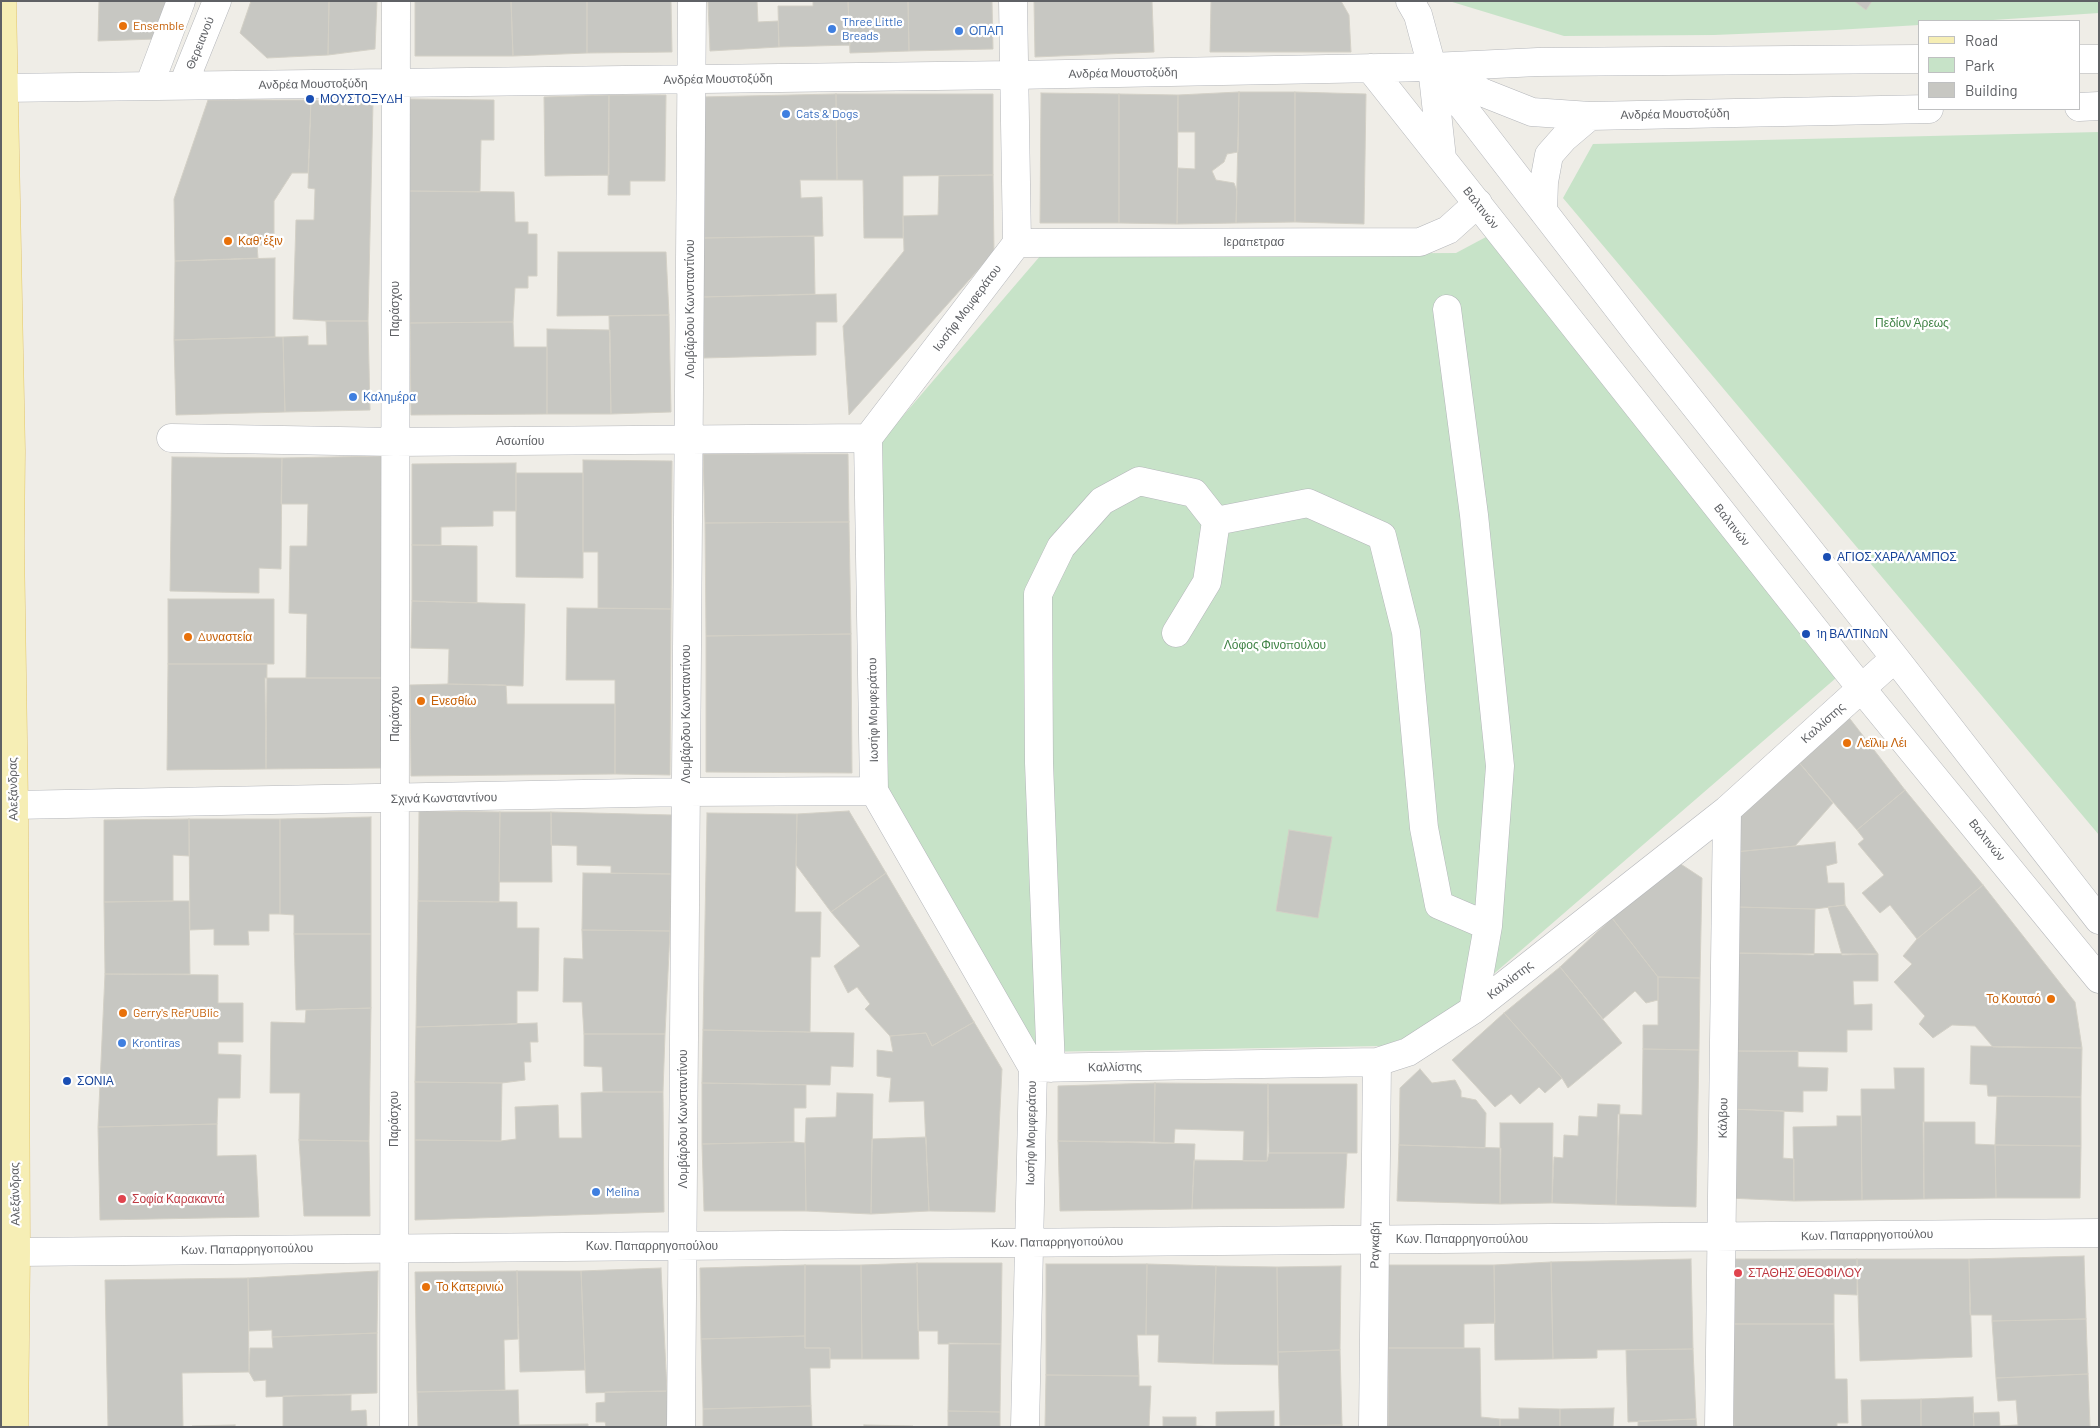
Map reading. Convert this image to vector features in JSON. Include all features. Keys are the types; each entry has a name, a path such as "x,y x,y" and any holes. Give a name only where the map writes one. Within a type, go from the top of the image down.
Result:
{"main road":[{"name":"Αλεξάνδρας","path":"2,1 2,88 11,451 10,552 14,805 9,1250 14,1427"}],"street":[{"path":"149,86 181,1"},
{"name":"Θερειανού","path":"183,85 217,1"},
{"name":"Παράσχου","path":"394,1427 396,1"},
{"name":"Λομβάρδου Κωνσταντίνου","path":"681,1427 692,1"},
{"path":"1013,1 1017,243"},
{"path":"1410,1 1418,15 1432,67 1442,158"},
{"path":"2080,59 2099,58"},
{"name":"Ανδρέα Μουστοξύδη","path":"2,88 1014,75 1432,67 1538,62 1918,59"},
{"name":"Ανδρέα Μουστοξύδη","path":"1432,67 1484,93 1532,112 1590,116 1918,109"},
{"path":"1432,67 2099,920"},
{"name":"Βαλτινών","path":"1370,68 1861,688 2099,979"},
{"path":"2080,107 2099,106"},
{"path":"1543,211 1544,182 1549,155 1564,138 1590,116"},
{"name":"Ιεραπετρασ","path":"1017,243 1420,242 1448,230 1478,203"},
{"name":"Ιωσήφ Μομφεράτου","path":"1017,243 868,438 874,791 1042,1068 1029,1243 1025,1427"},
{"path":"1447,309 1474,515 1500,766 1488,926 1473,1010"},
{"name":"Ασωπίου","path":"171,438 395,442 868,438"},
{"path":"1042,1068 1038,594 1061,546 1102,502 1139,481 1194,493 1216,521 1207,582 1176,634"},
{"path":"1216,521 1308,503 1382,536 1406,632 1424,828 1439,905 1488,926"},
{"name":"Καλλίστης","path":"1042,1068 1377,1062 1408,1052 1473,1010 1727,810 1895,658"},
{"name":"Σχινά Κωνσταντίνου","path":"14,805 686,792 874,791"},
{"name":"Κάλβου","path":"1719,1427 1727,810"},
{"name":"Ραγκαβή","path":"1373,1427 1377,1062"},
{"name":"Κων. Παπαρρηγοπούλου","path":"9,1250 2099,1233"}],"green space":[{"path":"1449,1 2099,1 2099,13 1993,20 1918,20 1918,25 1714,35 1564,36"},
{"name":"Πεδίον Άρεως","path":"2099,132 2099,835 1563,198 1593,144"},
{"name":"Λόφος Φινοπούλου","path":"1486,237 1836,678 1430,1029 1382,1046 1037,1052 888,791 878,445 1041,255 1456,253"}],"building":[{"path":"99,1 172,1 156,39 98,41"},
{"path":"251,1 329,1 328,55 267,58 240,33"},
{"path":"329,1 377,1 375,49 328,55"},
{"path":"415,1 511,1 513,56 415,56"},
{"path":"511,1 587,1 587,53 513,56"},
{"path":"587,1 671,1 672,52 587,53"},
{"path":"708,1 757,1 758,22 778,21 779,47 710,51"},
{"path":"813,1 848,1 850,45 779,47 778,6 813,6"},
{"path":"848,1 908,1 909,51 850,53"},
{"path":"908,1 992,1 993,49 909,51"},
{"path":"1034,1 1152,1 1154,52 1035,57"},
{"path":"1211,1 1341,1 1349,15 1351,52 1210,52"},
{"path":"1854,1 1872,1 1866,10"},
{"path":"1239,92 1238,152 1227,154 1224,162 1212,171 1216,180 1234,183 1237,191 1236,223 1177,224 1178,168 1195,169 1195,132 1178,132 1178,95"},
{"path":"1239,92 1295,92 1295,222 1236,223"},
{"path":"1295,92 1366,94 1364,224 1295,222"},
{"path":"1041,93 1119,94 1119,223 1040,223"},
{"path":"836,94 993,94 993,175 903,176 903,238 864,238 863,180 837,180"},
{"path":"836,94 837,180 800,180 801,198 822,197 823,236 703,238 701,97"},
{"path":"1119,94 1178,95 1177,224 1119,223"},
{"path":"609,95 609,175 545,176 544,97"},
{"path":"609,95 666,95 665,181 630,181 630,195 608,195"},
{"path":"410,99 494,100 494,140 481,140 480,192 409,191"},
{"path":"208,100 311,100 308,173 292,173 274,201 274,245 257,245 258,258 175,261 174,199"},
{"path":"311,100 373,103 368,321 293,319 296,220 314,220 315,189 308,188"},
{"path":"993,175 994,252 849,415 843,326 904,251 903,216 938,215 939,176"},
{"path":"409,191 514,192 515,222 528,222 528,234 537,234 537,276 528,276 528,288 515,288 513,322 410,323"},
{"path":"814,236 815,294 702,297 703,238"},
{"path":"558,252 666,252 669,315 557,316"},
{"path":"275,258 275,337 174,340 175,261"},
{"path":"836,294 837,322 816,322 816,355 704,358 702,297"},
{"path":"669,315 671,412 611,414 609,316"},
{"path":"326,321 368,321 370,410 285,412 283,337 308,336 308,345 327,345"},
{"path":"513,322 514,347 547,347 547,414 411,415 410,323"},
{"path":"547,329 610,330 611,414 547,414"},
{"path":"283,337 285,412 176,415 174,340"},
{"path":"703,454 848,454 849,522 705,523"},
{"path":"385,456 382,678 306,678 307,614 289,613 290,546 307,546 308,504 281,504 282,458"},
{"path":"172,457 282,458 281,569 259,568 259,593 170,591"},
{"path":"583,460 672,461 671,609 598,608 598,552 583,552"},
{"path":"516,463 516,511 493,511 493,526 441,527 441,545 412,545 412,464"},
{"path":"516,473 583,473 583,578 516,577"},
{"path":"849,522 851,634 706,636 705,523"},
{"path":"412,545 477,546 477,603 412,601"},
{"path":"168,599 274,599 274,664 168,664"},
{"path":"412,601 525,604 523,686 448,684 449,649 411,648"},
{"path":"567,608 671,609 670,775 615,774 615,680 566,680"},
{"path":"851,634 852,773 706,772 706,636"},
{"path":"168,664 267,664 266,769 167,770"},
{"path":"265,678 382,678 383,768 266,769"},
{"path":"410,685 506,685 507,704 615,704 615,774 411,776"},
{"path":"1847,715 1905,790 1857,830 1796,759"},
{"path":"1796,759 1833,803 1795,846 1735,852 1734,809"},
{"path":"1905,790 1983,885 1917,939 1890,905 1880,913 1862,893 1884,875 1858,844 1864,839 1857,830"},
{"path":"419,811 500,812 499,902 418,901"},
{"path":"849,811 886,873 831,912 796,865 797,814"},
{"path":"500,812 551,812 552,882 499,882"},
{"path":"551,812 673,815 671,874 611,873 611,866 577,865 577,846 551,845"},
{"path":"707,813 797,814 795,912 821,912 820,957 811,957 810,1032 703,1030"},
{"path":"371,817 371,934 294,934 294,915 280,914 280,819"},
{"path":"189,819 280,819 280,914 269,914 269,931 248,931 249,945 214,945 214,929 190,930"},
{"path":"189,819 189,856 173,855 173,901 104,902 104,820"},
{"path":"1289,830 1332,837 1318,918 1276,911"},
{"path":"1835,842 1837,863 1826,866 1828,883 1844,883 1845,905 1815,909 1736,907 1735,852"},
{"path":"1673,859 1702,878 1700,978 1658,977 1612,918"},
{"path":"583,873 671,874 670,931 582,930"},
{"path":"886,873 974,1022 932,1046 926,1033 890,1036 865,1009 870,1004 857,987 848,993 834,966 860,946 831,912"},
{"path":"1983,885 2075,1002 2082,1048 1993,1047 1975,1026 1952,1025 1933,1038 1919,1024 1925,1016 1894,982 1912,964 1903,956 1917,939"},
{"path":"189,901 190,974 105,974 104,902"},
{"path":"418,901 517,902 517,928 539,928 538,991 517,991 517,1024 416,1027"},
{"path":"1845,905 1878,954 1842,955 1828,907"},
{"path":"1736,907 1815,909 1814,955 1735,953"},
{"path":"1612,918 1658,977 1658,1000 1646,1003 1635,991 1603,1019 1560,967"},
{"path":"582,930 670,931 665,1034 584,1034 582,1002 563,1002 564,958 583,959"},
{"path":"294,934 371,934 371,1008 296,1010"},
{"path":"1735,953 1878,954 1878,981 1853,981 1854,1005 1872,1004 1872,1030 1847,1030 1847,1052 1735,1051"},
{"path":"1560,967 1622,1043 1568,1088 1562,1078 1504,1013"},
{"path":"105,974 218,975 218,1003 243,1003 243,1042 218,1042 218,1054 241,1055 240,1098 218,1098 217,1124 98,1127"},
{"path":"1658,977 1700,978 1699,1050 1643,1049 1643,1025 1658,1025"},
{"path":"371,1008 369,1141 299,1140 300,1093 270,1093 271,1022 305,1023 306,1010"},
{"path":"1504,1013 1562,1078 1545,1093 1539,1087 1520,1104 1511,1094 1495,1107 1452,1060"},
{"path":"974,1022 1002,1069 995,1212 929,1211 924,1101 889,1102 891,1078 877,1076 877,1050 893,1052 890,1036 926,1033 932,1046"},
{"path":"537,1023 538,1042 530,1042 531,1062 524,1062 525,1080 502,1083 415,1082 416,1027"},
{"path":"703,1030 854,1033 853,1067 831,1066 830,1085 702,1083"},
{"path":"584,1034 665,1034 663,1092 603,1092 602,1067 584,1066"},
{"path":"1971,1046 2082,1048 2081,1097 1988,1096 1987,1085 1970,1084"},
{"path":"1643,1049 1699,1050 1696,1207 1616,1205 1618,1114 1642,1115"},
{"path":"1735,1051 1798,1051 1798,1067 1828,1068 1827,1091 1803,1091 1803,1112 1730,1109"},
{"path":"1894,1068 1924,1068 1924,1199 1862,1200 1861,1089 1895,1089"},
{"path":"1420,1069 1432,1083 1455,1080 1461,1091 1461,1097 1476,1100 1486,1113 1485,1148 1399,1145 1400,1088"},
{"path":"415,1082 502,1083 501,1141 415,1140"},
{"path":"702,1083 806,1085 806,1108 794,1108 794,1142 702,1144"},
{"path":"1155,1083 1154,1142 1058,1141 1058,1086"},
{"path":"1155,1083 1268,1084 1267,1161 1243,1161 1244,1131 1175,1129 1174,1143 1154,1142"},
{"path":"1268,1084 1357,1084 1357,1153 1269,1153"},
{"path":"663,1092 664,1212 415,1220 415,1140 501,1141 516,1139 515,1107 558,1105 559,1138 582,1138 581,1093"},
{"path":"837,1093 873,1094 871,1214 806,1211 806,1118 836,1117"},
{"path":"1997,1096 2081,1097 2081,1146 1995,1145"},
{"path":"1598,1104 1620,1105 1616,1205 1552,1203 1554,1157 1563,1158 1564,1135 1578,1136 1579,1116 1597,1117"},
{"path":"1730,1109 1784,1111 1783,1158 1794,1159 1794,1201 1728,1198"},
{"path":"1837,1116 1861,1116 1862,1200 1794,1201 1793,1127 1837,1126"},
{"path":"1923,1122 1975,1122 1975,1144 1995,1145 1996,1198 1924,1199"},
{"path":"1500,1123 1553,1123 1552,1203 1500,1204"},
{"path":"217,1124 217,1156 256,1155 259,1217 100,1220 98,1127"},
{"path":"926,1137 929,1211 871,1214 872,1139"},
{"path":"299,1140 369,1141 370,1216 304,1216"},
{"path":"1058,1141 1195,1144 1192,1209 1060,1211"},
{"path":"805,1143 806,1211 704,1211 702,1144"},
{"path":"1399,1145 1501,1148 1500,1204 1397,1201"},
{"path":"1995,1145 2081,1146 2080,1198 1996,1198"},
{"path":"1269,1153 1347,1153 1344,1208 1192,1209 1194,1160 1267,1161"},
{"path":"2084,1256 2086,1319 1992,1321 1992,1315 1970,1315 1969,1259"},
{"path":"1691,1259 1693,1349 1597,1350 1597,1358 1553,1359 1551,1262"},
{"path":"1729,1259 1857,1259 1857,1295 1834,1294 1834,1324 1729,1324"},
{"path":"1857,1259 1969,1259 1972,1357 1860,1361"},
{"path":"1551,1262 1553,1359 1495,1360 1494,1265"},
{"path":"917,1263 919,1359 862,1359 861,1265"},
{"path":"917,1263 1002,1263 1001,1344 938,1344 938,1331 918,1331"},
{"path":"1046,1264 1147,1264 1146,1335 1137,1335 1139,1376 1046,1375"},
{"path":"1147,1264 1216,1266 1213,1364 1158,1362 1159,1335 1146,1335"},
{"path":"805,1265 805,1336 701,1339 700,1268"},
{"path":"805,1265 861,1265 862,1359 830,1359 830,1348 805,1348"},
{"path":"1388,1265 1494,1265 1495,1323 1464,1324 1464,1348 1388,1348"},
{"path":"1216,1266 1277,1267 1278,1365 1213,1364"},
{"path":"1341,1266 1340,1350 1278,1352 1277,1267"},
{"path":"661,1268 667,1391 586,1393 581,1271"},
{"path":"378,1271 377,1333 272,1337 272,1330 249,1331 248,1278"},
{"path":"517,1271 581,1271 585,1370 520,1372"},
{"path":"517,1271 518,1339 504,1340 505,1390 417,1392 415,1272"},
{"path":"248,1278 249,1372 182,1373 183,1427 108,1427 105,1280"},
{"path":"2086,1319 2088,1374 1996,1378 1992,1321"},
{"path":"1729,1324 1834,1324 1835,1379 1847,1379 1848,1423 1837,1423 1837,1427 1734,1427"},
{"path":"377,1333 377,1393 266,1397 266,1380 254,1381 249,1372 250,1348 273,1348 272,1337"},
{"path":"805,1336 805,1348 830,1348 830,1368 810,1368 811,1406 703,1409 701,1339"},
{"path":"949,1343 1001,1344 1000,1412 948,1411"},
{"path":"1388,1348 1480,1348 1481,1417 1500,1419 1500,1427 1388,1427"},
{"path":"1693,1349 1696,1419 1628,1422 1626,1350"},
{"path":"1340,1350 1342,1425 1280,1426 1278,1352"},
{"path":"2088,1374 2090,1427 1974,1427 1973,1413 1999,1412 2000,1426 2018,1425 2016,1400 1998,1401 1996,1378"},
{"path":"1046,1375 1139,1376 1139,1386 1151,1386 1149,1427 1045,1427"},
{"path":"518,1390 519,1425 588,1424 588,1427 418,1427 417,1392"},
{"path":"667,1391 668,1427 606,1427 605,1422 596,1422 596,1403 605,1402 605,1392"},
{"path":"351,1395 351,1411 366,1410 367,1427 283,1427 283,1396"},
{"path":"1973,1397 1974,1427 1921,1427 1921,1399"},
{"path":"1921,1399 1921,1427 1862,1427 1861,1400"},
{"path":"811,1406 812,1427 703,1427 703,1409"},
{"path":"1519,1408 1560,1409 1560,1427 1500,1427 1500,1419 1519,1419"},
{"path":"1614,1408 1613,1427 1560,1427 1560,1409"},
{"path":"948,1411 1000,1412 1000,1427 948,1427"},
{"path":"1274,1411 1274,1427 1216,1427 1216,1412"},
{"path":"1163,1417 1196,1417 1196,1426 1216,1427 1163,1427"},
{"path":"1696,1419 1697,1427 1638,1427 1638,1421"},
{"path":"235,1425 235,1427 192,1427 192,1426"},
{"path":"864,1425 913,1426 864,1427"},
{"path":"1342,1425 1342,1427 1302,1426"}],"place":[{"name":"Ensemble","path":"123,26"},
{"name":"Three Little Breads","path":"832,29"},
{"name":"ΟΠΑΠ","path":"959,31"},
{"name":"ΜΟΥΣΤΟΞΥΔΗ","path":"310,99"},
{"name":"Cats & Dogs","path":"786,114"},
{"name":"Καθ' έξιν","path":"228,241"},
{"name":"Καλημέρα","path":"353,397"},
{"name":"ΑΓΙΟΣ ΧΑΡΑΛΑΜΠΟΣ","path":"1827,557"},
{"name":"1η ΒΑΛΤΙΝΩΝ","path":"1806,634"},
{"name":"Δυναστεία","path":"188,637"},
{"name":"Ενεσθίω","path":"421,701"},
{"name":"Λεϊλιμ Λέι","path":"1847,743"},
{"name":"Το Κουτσό","path":"2051,999"},
{"name":"Gerry's RePUBlic","path":"123,1013"},
{"name":"Krontiras","path":"122,1043"},
{"name":"ΣΟΝΙΑ","path":"67,1081"},
{"name":"Melina","path":"596,1192"},
{"name":"Σοφία Καρακαντά","path":"122,1199"},
{"name":"ΣΤΑΘΗΣ ΘΕΟΦΙΛΟΥ","path":"1738,1273"},
{"name":"Το Κατερινιώ","path":"426,1287"}]}
